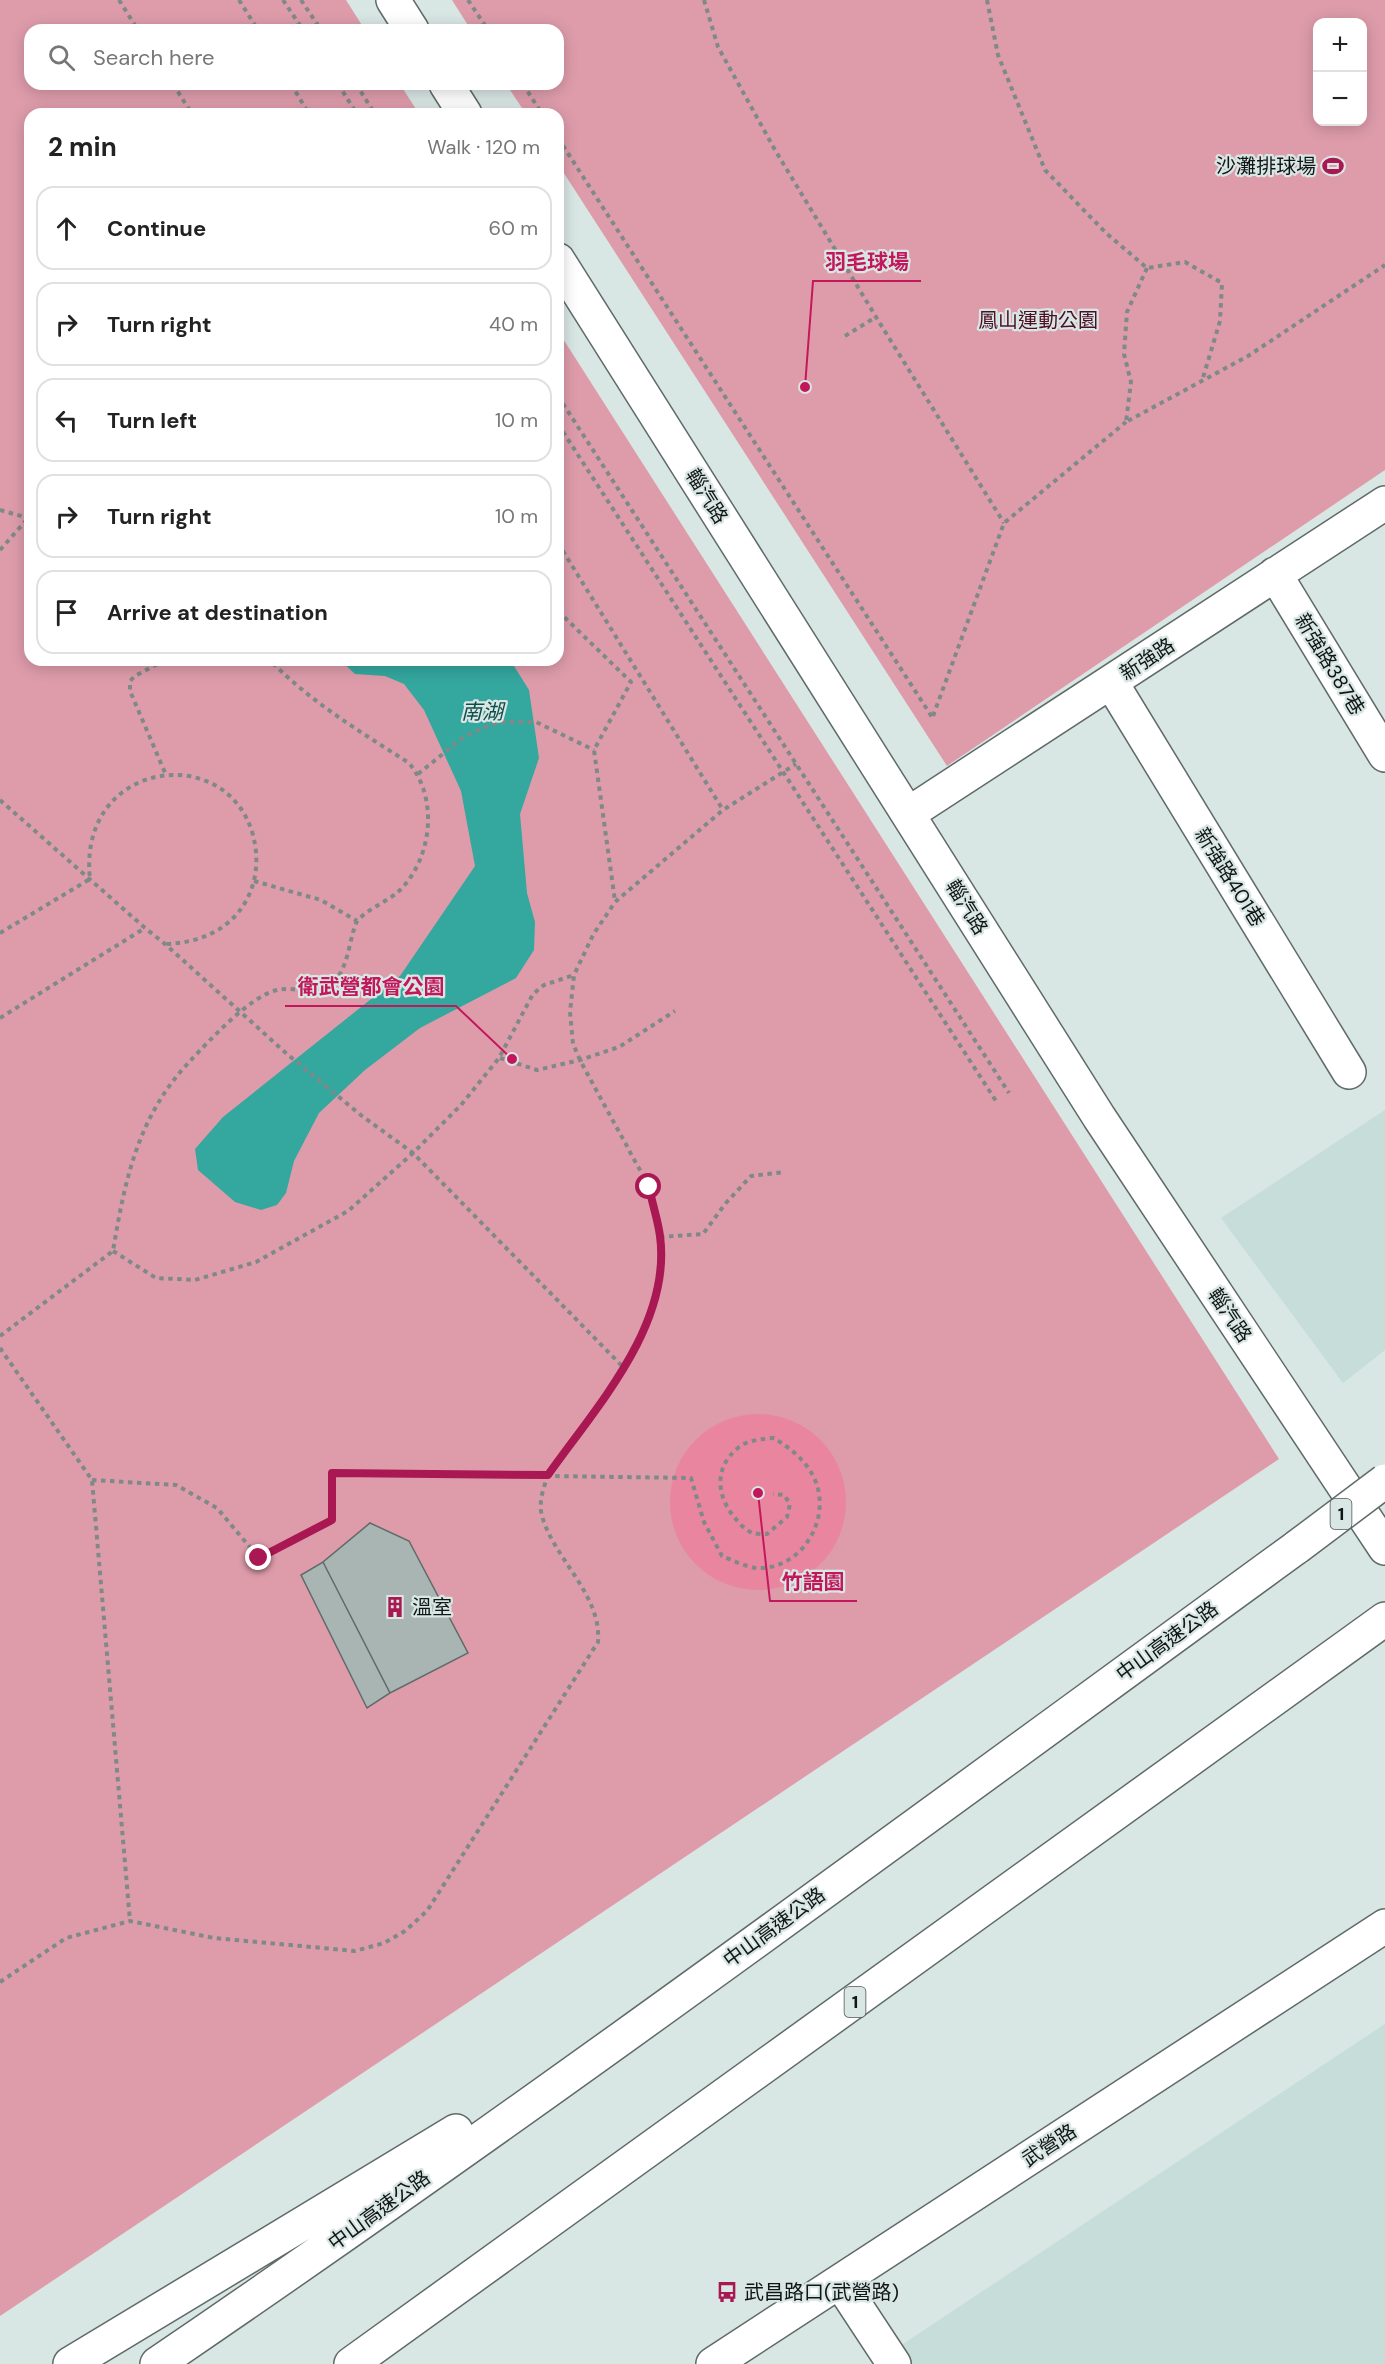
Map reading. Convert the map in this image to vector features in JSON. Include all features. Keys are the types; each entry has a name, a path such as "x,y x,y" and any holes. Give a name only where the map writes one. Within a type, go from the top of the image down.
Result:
{"main road":[{"path":"393,0 408,24"},
{"path":"451,90 461,108"},
{"name":"輜汽路","path":"564,269 1099,1117 1385,1548"},
{"name":"新強路","path":"908,814 1385,502"},
{"name":"新強路387巷","path":"1275,574 1385,755"},
{"name":"新強路401巷","path":"1111,682 1349,1072"},
{"name":"中山高速公路","path":"157,2364 312,2258 676,1998 1385,1481"},
{"name":"1","path":"351,2364 1385,1619"},
{"name":"武營路","path":"713,2364 1385,1926"},
{"path":"70,2364 676,1998"},
{"path":"840,2282 894,2364"}],"path":[{"path":"119,0 134,24"},
{"path":"239,0 254,24"},
{"path":"283,0 299,24"},
{"path":"302,0 317,24"},
{"path":"468,0 484,24"},
{"path":"704,0 718,47 775,150 1004,523"},
{"path":"987,0 998,55 1044,170 1106,233 1147,268 1185,262 1222,283 1220,321 1202,381"},
{"path":"177,90 188,108"},
{"path":"295,90 305,108"},
{"path":"342,90 353,108"},
{"path":"360,90 371,108"},
{"path":"527,90 538,108"},
{"path":"564,147 932,717 1004,523 1126,422 1248,356 1385,265"},
{"path":"1126,422 1131,382 1124,354 1127,312 1147,268"},
{"path":"845,336 876,317"},
{"path":"564,405 1009,1093"},
{"path":"564,433 996,1101"},
{"path":"0,510 24,516"},
{"path":"0,550 24,523"},
{"path":"564,553 723,810"},
{"path":"564,617 631,682 594,750 615,902"},
{"path":"154,666 130,681 130,691 166,775"},
{"path":"0,1336 113,1251 123,1190 136,1147 169,1087 189,1062 241,1011 260,997 279,989 317,991 326,988 339,975 357,921 398,892 412,876 419,862 428,825 425,789 418,774 409,763 328,711 276,666"},
{"path":"418,774 465,736 498,722 536,722 594,750"},
{"path":"0,1982 66,1938 130,1921 214,1938 355,1951 384,1943 405,1931 427,1911 598,1642 599,1625 542,1514 542,1495 548,1475 624,1368 640,1338 653,1306 660,1272 660,1237 649,1187 573,1044 570,1012 574,975 593,935 615,902 723,810 796,764"},
{"path":"90,879 89,849 92,835 105,809 114,798 139,782 166,775 180,775 206,782 228,796 245,817 255,842 257,855 254,881 244,905 216,932 192,942 165,944"},
{"path":"0,800 287,1054 362,1116 414,1153 624,1368"},
{"path":"0,933 90,879"},
{"path":"254,881 321,900 357,921"},
{"path":"0,1018 145,928"},
{"path":"113,1251 156,1278 195,1280 256,1262 348,1211 414,1153 461,1105 500,1058 533,994 544,985 574,975"},
{"path":"500,1058 537,1071 580,1060 619,1047 675,1011"},
{"path":"660,1237 703,1234 725,1204 751,1176 784,1172"},
{"path":"0,1348 92,1480 130,1921"},
{"path":"92,1480 176,1485 217,1508 259,1558 332,1520 332,1473 691,1478 704,1522 722,1556 755,1568 771,1566 790,1558 806,1547 816,1526 819,1505 815,1480 798,1454 774,1438 756,1440 738,1448 724,1466 718,1487 726,1507 738,1523 752,1533 767,1534 787,1517 790,1504 784,1495 774,1494"}],"shaded area":[{"path":"1385,1110 1385,1350 1343,1383 1221,1218"},
{"path":"758,1414 792,1421 807,1429 820,1440 831,1453 839,1468 846,1502 839,1536 831,1551 820,1564 807,1575 792,1583 758,1590 724,1583 709,1575 696,1564 685,1551 677,1536 670,1502 677,1468 685,1453 696,1440 709,1429 724,1421"},
{"path":"1385,2024 1385,2364 903,2364 894,2350"}],"green space":[{"path":"0,0 346,0 361,24 24,24 24,90 404,90 415,108 24,108 24,666 564,666 564,340 1279,1459 0,2316"},
{"name":"鳳山運動公園","path":"452,0 1385,0 1385,470 947,766 564,173 564,108 522,108 510,90 564,90 564,24 467,24"}],"water":[{"name":"南湖","path":"346,666 514,666 529,690 539,758 520,814 527,893 535,922 534,950 516,978 420,1028 365,1070 319,1113 294,1161 286,1193 277,1205 261,1210 235,1202 198,1170 195,1149 223,1117 400,976 475,866 461,791 424,710 404,684 385,676 355,674"}],"building":[{"name":"溫室","path":"370,1523 409,1541 468,1653 390,1693 323,1562"},
{"path":"323,1562 390,1693 367,1708 301,1575"}],"place":[{"name":"沙灘排球場","path":"1333,166"},
{"name":"羽毛球場","path":"805,387"},
{"name":"衛武營都會公園","path":"512,1059"},
{"name":"竹語園","path":"758,1493"},
{"name":"溫室","path":"395,1607"},
{"name":"武昌路口(武營路)","path":"727,2292"}],"route":[{"path":"259,1558 332,1520 332,1473 548,1475 624,1368 653,1306 660,1272 660,1237 649,1187"}]}
